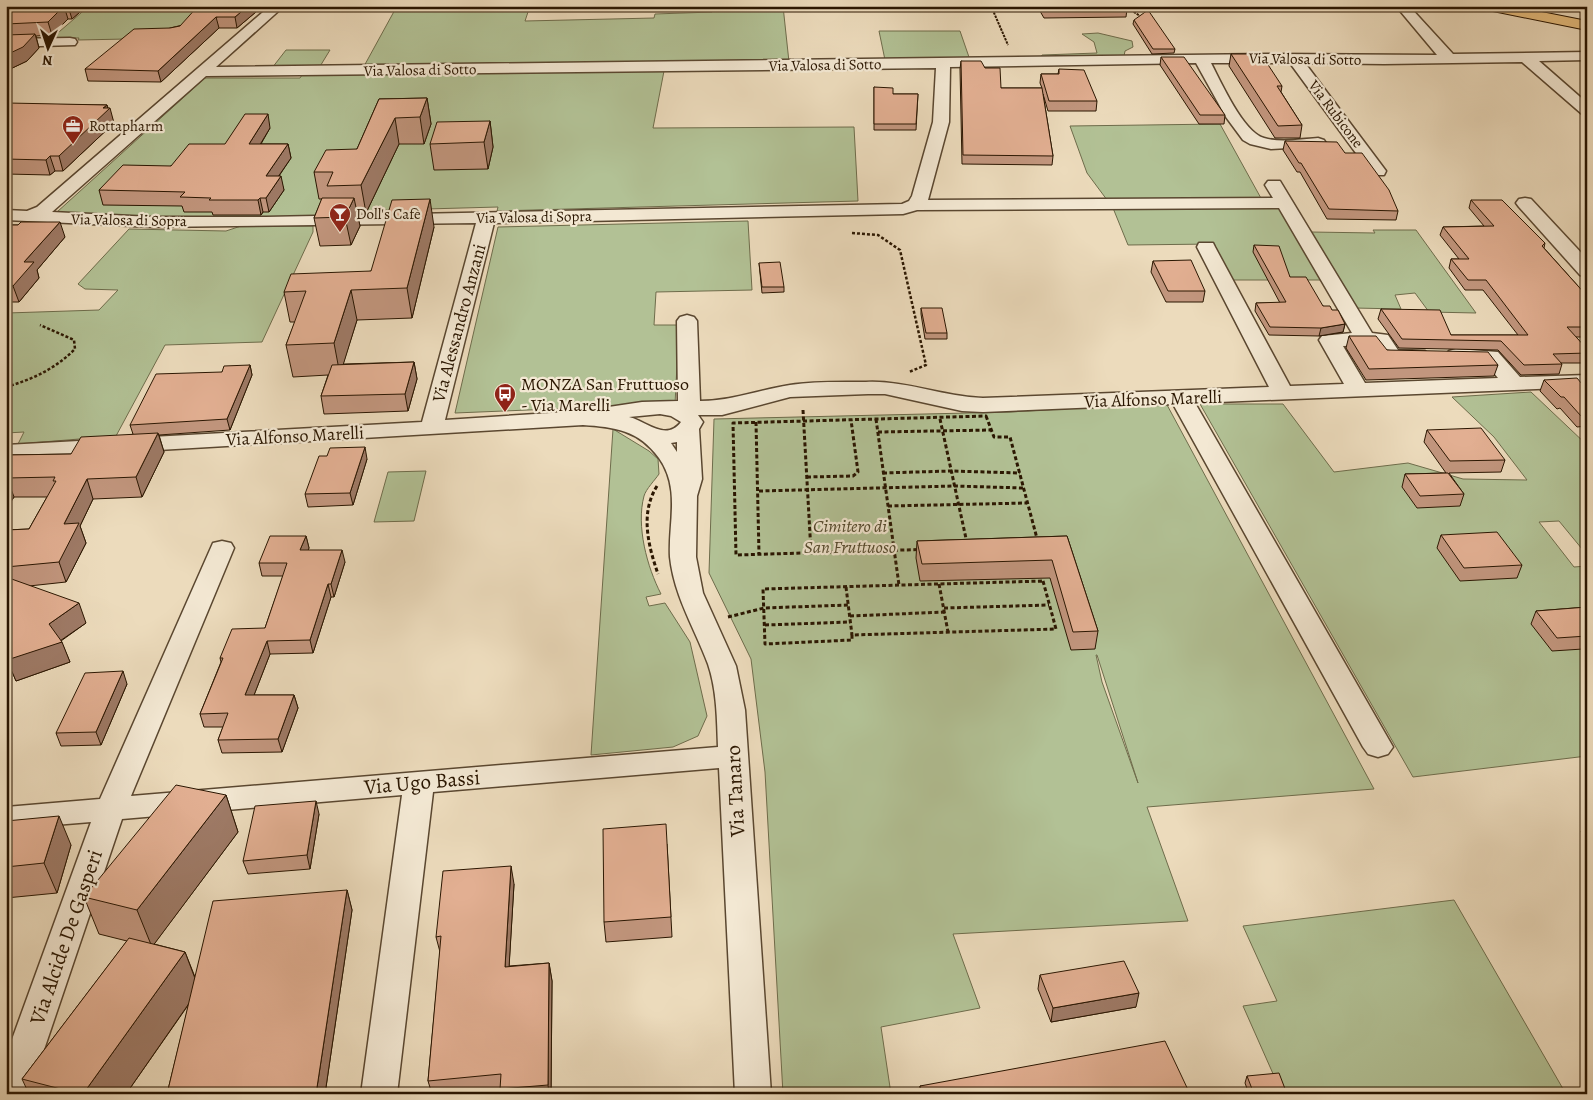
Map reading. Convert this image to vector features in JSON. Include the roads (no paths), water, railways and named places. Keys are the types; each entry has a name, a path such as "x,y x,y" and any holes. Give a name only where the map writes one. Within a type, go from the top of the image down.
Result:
{"highway":[{"path":"1488,6 1587,26"},
{"path":"1516,6 1587,20"}],"street":[{"path":"32,215 43,211 278,6"},
{"path":"1402,6 1449,58"},
{"path":"6,43 70,42"},
{"name":"Via Valosa di Sotto","path":"201,72 1587,56"},
{"path":"1525,57 1587,111"},
{"name":"Via Rubicone","path":"1294,58 1378,171"},
{"path":"1202,59 1231,113 1246,134 1255,141 1318,143"},
{"path":"916,205 921,196 941,122 943,63"},
{"path":"1274,185 1366,340"},
{"name":"Via Valosa di Sopra","path":"6,215 32,215 58,219 152,222 896,210 916,205 1285,202"},
{"path":"1525,203 1587,271"},
{"name":"Via Alessandro Anzani","path":"432,428 486,218"},
{"path":"1206,247 1283,394"},
{"name":"Via Tanaro","path":"687,321 681,415 690,480 685,496 683,557 690,592 722,666 731,710 753,1094"},
{"path":"1359,392 1329,340 1380,339 1391,356 1491,356 1515,385"},
{"name":"Via Alfonso Marelli","path":"642,430 638,420 642,415 681,415 730,406 790,391 878,388 962,404 983,405 1587,382"},
{"path":"1181,398 1378,747"},
{"name":"Via Alfonso Marelli","path":"6,452 583,418 627,410 681,415"},
{"name":"Via Alfonso Marelli","path":"583,418 609,420 669,437 681,434 681,415"},
{"name":"Via Tanaro","path":"642,430 668,453 678,472 685,496"},
{"path":"111,808 222,548"},
{"name":"Via Ugo Bassi","path":"6,818 733,756"},
{"path":"378,1094 419,782"},
{"name":"Via Alcide De Gasperi","path":"11,1094 111,808"}],"place":[{"name":"Rottapharm","path":"73,145"},
{"name":"Doll's Cafè","path":"340,233"},
{"name":"MONZA San Fruttuoso - Via Marelli","path":"505,413"}],"park label":[{"name":"Cimitero di San Fruttuoso","path":"850,536"}]}
